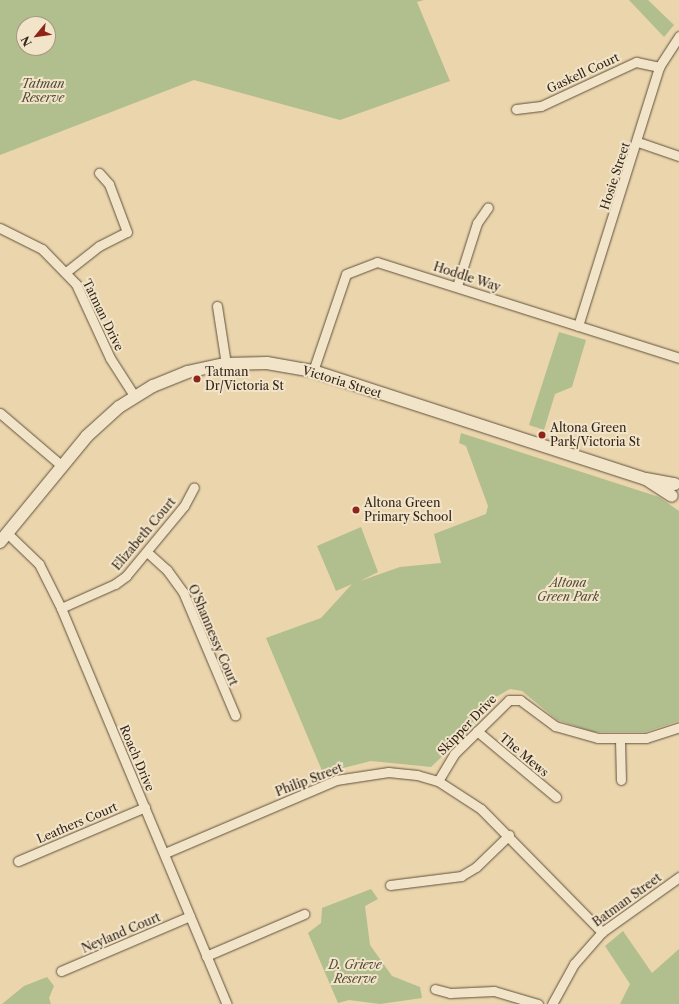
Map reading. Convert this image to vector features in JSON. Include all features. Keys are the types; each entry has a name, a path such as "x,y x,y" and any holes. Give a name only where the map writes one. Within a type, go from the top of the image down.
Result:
{"street":[{"name":"Hosie Street","path":"578,326 638,142 659,67 679,36"},
{"name":"Gaskell Court","path":"516,109 541,106 636,62 659,67"},
{"path":"638,142 679,156"},
{"path":"66,272 99,246 127,232 110,184 99,173"},
{"path":"457,286 477,223 488,207"},
{"name":"Tatman Drive","path":"0,228 42,249 76,284 110,358 135,397"},
{"name":"Hoddle Way","path":"314,371 342,282 352,269 377,262 457,286 679,358"},
{"path":"217,306 226,364"},
{"name":"Victoria Street","path":"4,537 87,436 135,397 187,372 226,364 267,363 314,371 646,479 677,483"},
{"path":"0,413 62,466"},
{"name":"Victoria Street","path":"646,479 675,500"},
{"path":"675,500 677,483"},
{"name":"Elizabeth Court","path":"61,608 115,584 147,552 184,506 194,487"},
{"name":"Roach Drive","path":"4,537 39,564 61,608 165,853 226,1004"},
{"name":"O'Shannessy Court","path":"147,552 167,570 183,592 235,715"},
{"name":"Skipper Drive","path":"438,781 446,764 477,730 502,704 515,699 555,726 574,734 620,740 646,738 679,727"},
{"name":"The Mews","path":"477,730 556,797"},
{"path":"620,740 621,780"},
{"name":"Philip Street","path":"165,853 349,777 388,772 438,781 481,808 602,932"},
{"name":"Leathers Court","path":"18,861 145,807"},
{"path":"390,885 461,876 476,867 508,835"},
{"name":"Batman Street","path":"552,1004 574,964 602,932 679,877"},
{"path":"206,956 304,914"},
{"name":"Neyland Court","path":"61,971 190,916"},
{"path":"435,989 450,994 494,991 538,1004"}],"green space":[{"name":"Tatman Reserve","path":"0,0 424,0 417,2 450,81 340,120 194,80 0,155"},
{"path":"629,0 648,0 674,25 664,37"},
{"path":"559,332 586,340 572,387 555,394 544,430 529,425"},
{"name":"Altona Green Park","path":"461,433 659,497 679,511 679,721 645,732 593,732 557,720 522,691 510,689 496,697 476,724 431,767 371,761 323,773 266,638 321,618 352,584 336,591 317,546 361,527 378,572 360,581 400,567 441,563 434,534 486,514 488,506 466,446 459,443"},
{"name":"D. Grieve Reserve","path":"371,889 378,899 365,906 370,945 392,976 420,987 422,998 380,1004 349,1000 338,1003 308,933 321,923 322,908"},
{"path":"623,931 652,973 679,949 679,1004 620,1004 630,984 605,946"},
{"path":"47,977 54,986 49,998 51,1004 2,1004 24,986"}],"place":[{"name":"Tatman Dr/Victoria St","path":"197,379"},
{"name":"Altona Green Park/Victoria St","path":"542,435"},
{"name":"Altona Green Primary School","path":"356,510"}]}
